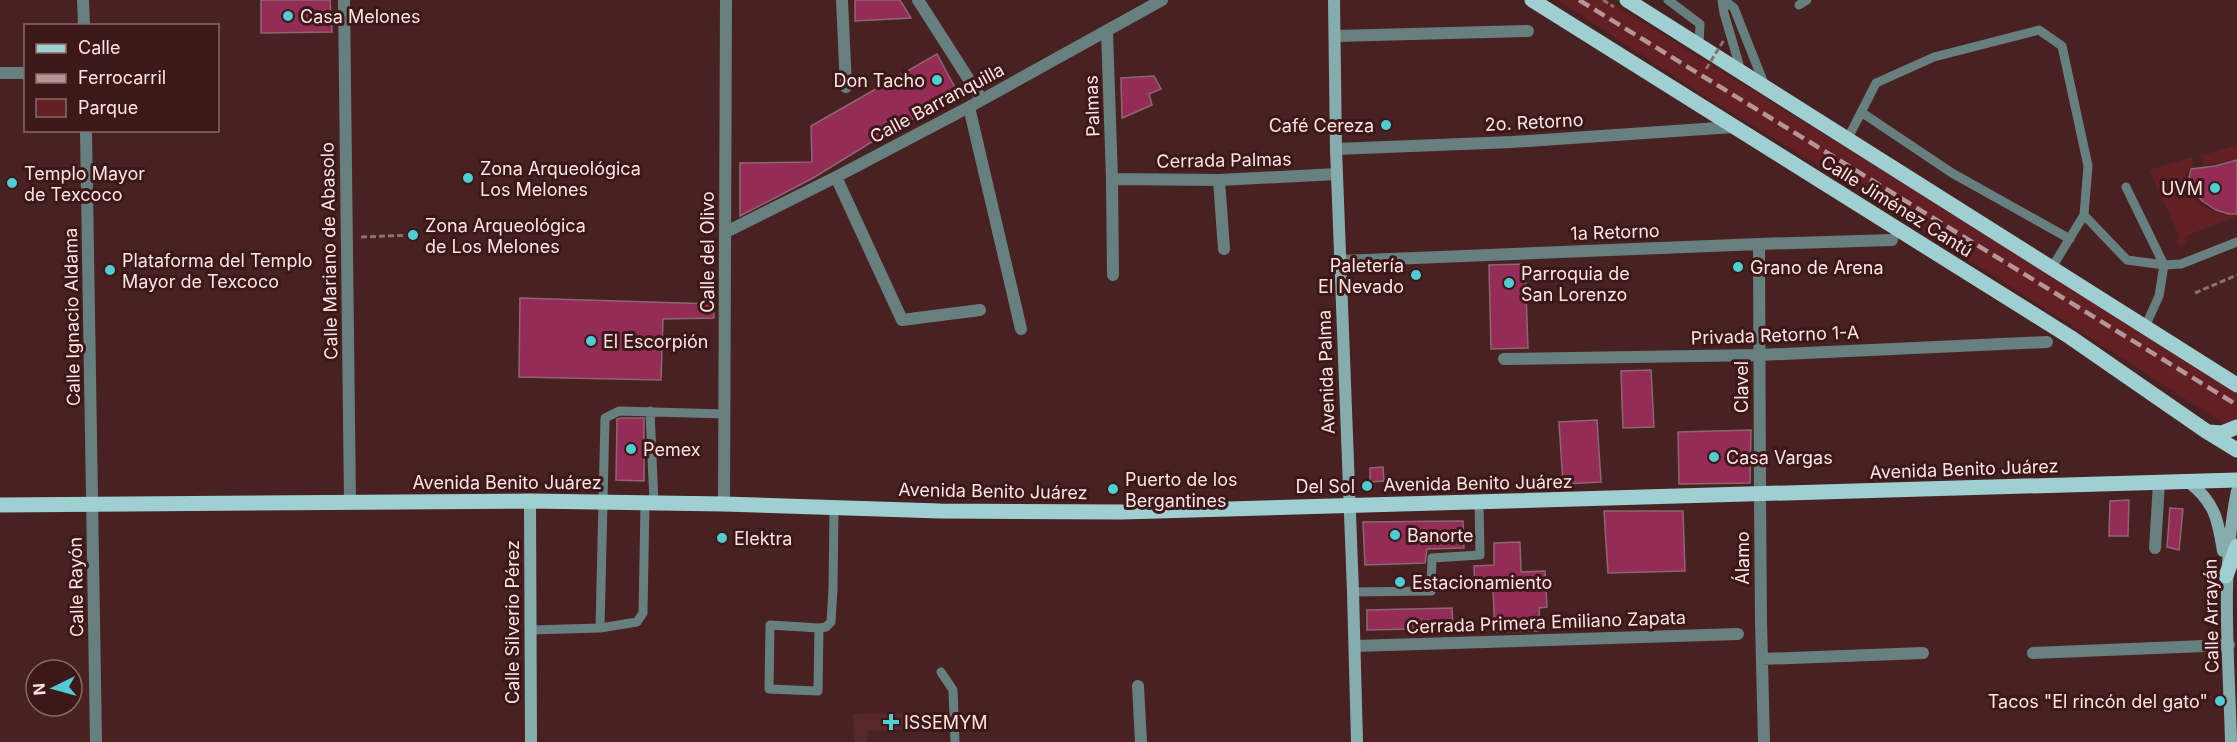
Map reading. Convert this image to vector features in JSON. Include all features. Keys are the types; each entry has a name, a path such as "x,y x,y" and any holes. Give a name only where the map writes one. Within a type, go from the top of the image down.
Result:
{"main road":[{"name":"Avenida Palma","path":"1334,0 1336,174 1357,742"},
{"name":"Calle Jiménez Cantú","path":"1532,0 2070,337 2237,450"},
{"name":"Calle Jiménez Cantú","path":"1627,0 2237,385"},
{"path":"2206,431 2222,433 2237,427"},
{"name":"Avenida Benito Juárez","path":"0,506 530,501 940,511 1122,512 2237,480"},
{"path":"2190,483 2203,493 2212,506 2220,534 2226,576"},
{"name":"Calle Arrayán","path":"2231,742 2226,576 2229,530 2237,491"},
{"name":"Calle Silverio Pérez","path":"530,501 531,742"},
{"path":"2226,576 2237,546"}],"street":[{"path":"83,0 84,24"},
{"name":"Calle Mariano de Abasolo","path":"344,0 350,502"},
{"name":"Calle del Olivo","path":"724,504 726,0"},
{"path":"842,0 846,87"},
{"path":"918,0 982,100"},
{"name":"Calle Barranquilla","path":"726,232 969,107 1107,32 1158,1"},
{"path":"1335,36 1528,31"},
{"name":"Palmas","path":"1107,32 1113,274"},
{"path":"0,73 24,73"},
{"path":"969,107 1021,329"},
{"name":"2o. Retorno","path":"1336,149 1512,142 1733,127"},
{"name":"Calle Ignacio Aldama","path":"86,132 93,504"},
{"name":"Cerrada Palmas","path":"1112,179 1219,180 1336,174"},
{"path":"836,177 902,320 980,310"},
{"path":"1219,180 1224,249"},
{"name":"1a Retorno","path":"1340,261 1892,240"},
{"name":"Clavel","path":"1759,244 1760,494"},
{"name":"Privada Retorno 1-A","path":"1504,359 1759,355 2047,342"},
{"path":"2155,548 2159,483"},
{"name":"Álamo","path":"1760,494 1764,742"},
{"name":"Calle Rayón","path":"93,504 96,742"},
{"name":"Cerrada Primera Emiliano Zapata","path":"1355,646 1738,634"},
{"path":"2032,652 2229,645"},
{"path":"1762,659 1923,653"},
{"path":"1138,686 1141,742"}],"lane":[{"path":"1668,0 1700,24 1699,45"},
{"path":"1723,0 1724,13 1742,71"},
{"path":"1723,0 1734,9 1765,86"},
{"path":"1847,140 1876,83 1934,57 2039,30 2062,46 2088,166 2084,215 2051,269"},
{"path":"1861,112 1952,173 2070,239"},
{"path":"2126,187 2164,266 2158,296 2145,327"},
{"path":"2084,215 2127,260 2164,266 2181,264 2237,242"},
{"path":"600,628 605,418 619,411 725,414"},
{"path":"530,630 600,628 637,622 642,613 650,503 650,411"},
{"path":"1353,592 1431,591 1432,558 1480,555 1479,502"},
{"path":"819,628 818,691 769,689 770,626 819,628 826,627 831,622 834,507"},
{"path":"941,672 953,690 955,742"}],"path":[{"path":"1706,69 1724,40"},
{"path":"358,237 413,235"},
{"path":"2195,293 2237,275"}],"shaded area":[{"name":"ISSEMYM","path":"928,713 929,729 868,731 867,742 854,742 853,714"}],"green space":[{"path":"1558,0 1607,0 2237,390 2237,432 1880,203 1704,96"},
{"path":"2237,145 2237,160 2204,165 2203,155"},
{"name":"UVM","path":"2192,157 2193,167 2186,174 2185,181 2192,196 2212,211 2237,214 2237,216 2186,236 2184,239 2187,242 2184,245 2181,244 2180,248 2176,240 2179,237 2178,233 2149,170"}],"building":[{"path":"261,0 330,0 332,32 261,33"},
{"path":"855,0 900,0 911,18 855,21"},
{"path":"937,54 958,93 813,178 740,216 740,163 812,162 811,126"},
{"path":"1154,76 1161,89 1149,94 1152,105 1122,118 1121,78"},
{"name":"UVM","path":"2237,160 2237,214 2229,214 2216,210 2201,200 2190,185 2189,178 2191,169"},
{"path":"1525,264 1528,348 1491,349 1489,265"},
{"name":"El Escorpión","path":"520,298 713,304 714,318 663,319 661,380 519,377"},
{"path":"1651,370 1654,427 1623,428 1621,371"},
{"name":"Pemex","path":"644,418 644,481 616,480 617,419"},
{"path":"1597,420 1601,482 1563,484 1559,422"},
{"name":"Casa Vargas","path":"1751,430 1750,483 1679,484 1678,432"},
{"path":"1383,467 1384,481 1370,482 1370,468"},
{"path":"2129,500 2128,536 2109,536 2110,501"},
{"path":"2170,508 2183,509 2179,550 2167,547"},
{"path":"1604,511 1683,511 1685,571 1608,573"},
{"name":"Banorte","path":"1463,521 1464,548 1427,549 1425,563 1365,565 1363,522"},
{"path":"1520,542 1521,572 1545,571 1547,607 1539,608 1540,631 1495,632 1493,590 1475,590 1474,566 1494,565 1494,543"},
{"path":"1452,608 1453,628 1367,630 1367,610"}],"railway":[{"path":"1579,0 2237,405"}],"place":[{"name":"Casa Melones","path":"288,16"},
{"name":"Don Tacho","path":"937,80"},
{"name":"Café Cereza","path":"1386,125"},
{"name":"Zona Arqueológica Los Melones","path":"468,178"},
{"name":"Templo Mayor de Texcoco","path":"12,183"},
{"name":"UVM","path":"2215,188"},
{"name":"Zona Arqueológica de Los Melones","path":"413,235"},
{"name":"Grano de Arena","path":"1738,267"},
{"name":"Plataforma del Templo Mayor de Texcoco","path":"110,270"},
{"name":"Paletería El Nevado","path":"1416,275"},
{"name":"Parroquia de San Lorenzo","path":"1509,283"},
{"name":"El Escorpión","path":"591,341"},
{"name":"Pemex","path":"631,449"},
{"name":"Casa Vargas","path":"1714,457"},
{"name":"Del Sol","path":"1367,486"},
{"name":"Puerto de los Bergantines","path":"1113,489"},
{"name":"Banorte","path":"1395,535"},
{"name":"Elektra","path":"722,538"},
{"name":"Estacionamiento","path":"1400,582"},
{"name":"Tacos \"El rincón del gato\"","path":"2220,701"},
{"name":"ISSEMYM","path":"891,722"}]}
